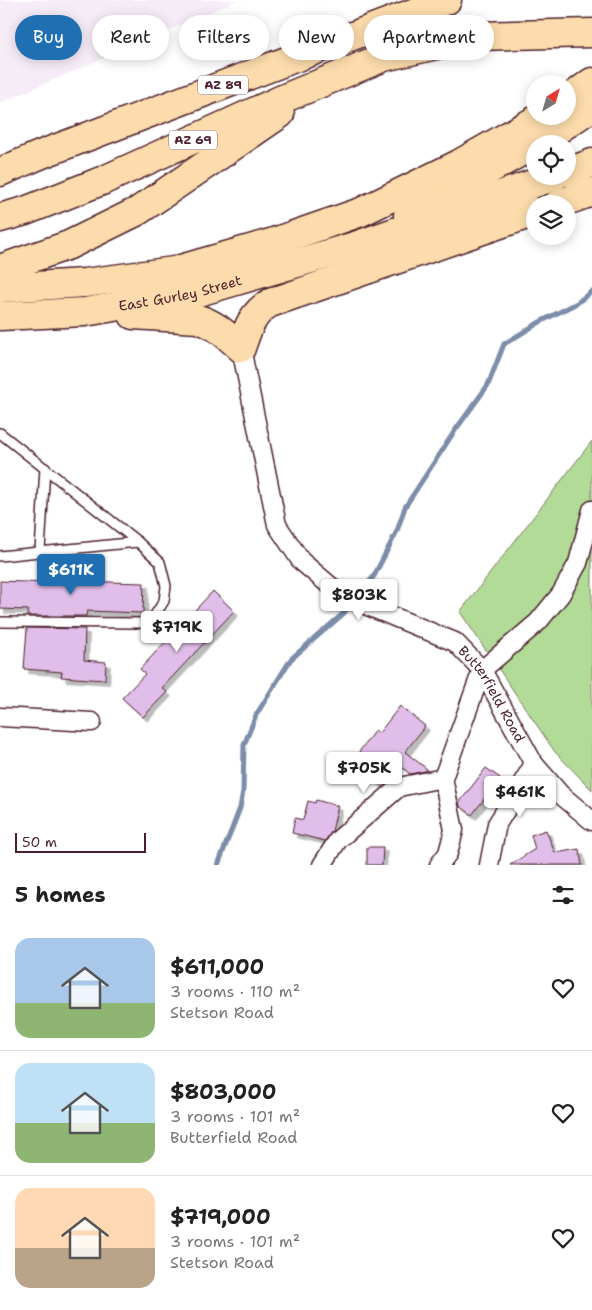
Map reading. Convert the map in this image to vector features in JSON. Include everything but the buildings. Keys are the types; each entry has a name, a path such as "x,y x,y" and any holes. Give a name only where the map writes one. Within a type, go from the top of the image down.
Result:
{"main road":[{"name":"AZ 89","path":"0,172 42,154 447,0"},
{"name":"AZ 69","path":"494,35 592,33"},
{"name":"AZ 69","path":"0,218 25,211 104,180 280,100 377,60"},
{"path":"0,269 69,245 138,211 286,110 378,60"},
{"path":"576,94 592,82"},
{"path":"549,135 592,107"},
{"path":"0,288 84,283 174,271 271,244 361,212 459,164 527,125"},
{"path":"355,246 526,149"},
{"path":"576,169 592,163"},
{"path":"355,246 529,185"},
{"path":"576,198 592,192"},
{"path":"85,312 198,319 217,327 241,348 251,321 263,307 270,303 526,215"},
{"name":"East Gurley Street","path":"0,316 85,312 195,294 355,246"}],"street":[{"name":"Butterfield Road","path":"241,348 277,525 301,561 340,595 455,642 482,670 534,764 560,794 592,821"},
{"path":"438,865 448,853 454,830 442,778 482,670 538,622 562,594 578,562 592,510"},
{"path":"0,717 92,722"},
{"path":"488,865 497,824 534,764"},
{"path":"322,865 338,840 399,787 442,778"}],"lane":[{"path":"0,433 138,542 160,562 166,586 164,601 154,618 140,624 0,622"},
{"path":"40,552 45,468"},
{"path":"0,556 138,542"}],"shaded area":[{"path":"0,0 238,0 203,15 179,15 179,26 169,30 169,15 92,15 92,60 99,60 0,103"}],"green space":[{"path":"592,441 592,790 555,752 460,612"}],"waterway":[{"path":"218,865 240,808 243,791 244,745 256,715 291,659 344,613 374,576 397,531 405,507 454,432 488,385 504,344 540,322 577,303 592,291"}]}
